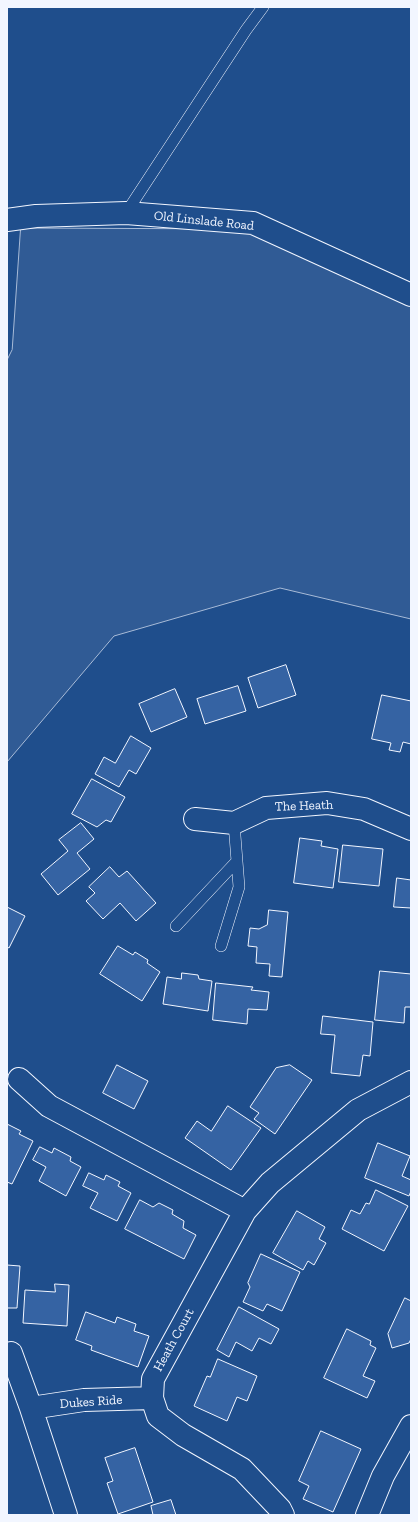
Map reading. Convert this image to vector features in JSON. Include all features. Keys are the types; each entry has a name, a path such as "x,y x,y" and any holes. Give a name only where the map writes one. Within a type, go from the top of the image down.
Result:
{"street":[{"name":"Old Linslade Road","path":"7,220 36,216 126,213 253,223 411,295"},
{"name":"The Heath","path":"234,823 266,808 327,803 364,809 411,829"},
{"path":"195,819 234,823"},
{"path":"19,1079 49,1106 245,1211"},
{"name":"Heath Court","path":"283,1515 280,1509 242,1469 183,1435 158,1416 152,1398 153,1379 245,1211 270,1183 358,1110 411,1082"},
{"path":"11,1353 31,1408 66,1515"},
{"name":"Dukes Ride","path":"31,1408 84,1400 152,1398"},
{"path":"367,1515 382,1476 411,1426"}],"lane":[{"path":"126,213 246,30 263,7"},
{"path":"221,946 239,887 234,823"},
{"path":"176,926 237,862"}],"shaded area":[{"path":"21,228 252,229 411,301 411,619 280,588 114,636 7,762 7,360 12,350"}],"building":[{"path":"286,665 296,695 258,708 248,678"},
{"path":"238,686 246,711 205,724 197,699"},
{"path":"175,689 187,717 151,732 139,704"},
{"path":"382,695 411,701 411,744 403,742 400,752 389,750 391,743 372,739"},
{"path":"131,736 151,748 136,774 129,770 119,787 95,774 104,757 115,763"},
{"path":"92,779 125,797 111,822 106,820 97,827 72,814"},
{"path":"81,823 94,839 77,853 90,869 58,895 41,874 68,851 59,840"},
{"path":"300,838 322,841 321,846 338,849 333,888 294,883"},
{"path":"343,845 383,849 379,886 339,882"},
{"path":"110,867 119,877 127,871 156,903 136,921 120,903 103,919 86,901 95,893 89,887"},
{"path":"397,878 411,880 411,908 394,907"},
{"path":"7,907 25,916 9,948 7,947"},
{"path":"269,910 288,912 282,977 269,976 270,964 256,963 257,947 248,946 250,928 259,929 267,925"},
{"path":"118,946 133,955 135,952 148,960 147,963 160,972 142,1001 100,974"},
{"path":"380,971 411,974 411,1007 405,1007 404,1023 375,1020"},
{"path":"182,973 198,975 199,979 212,981 208,1011 163,1004 167,977 181,979"},
{"path":"216,983 253,987 251,990 269,992 267,1010 248,1009 247,1024 213,1020"},
{"path":"323,1016 373,1022 370,1056 363,1055 360,1076 331,1073 335,1035 321,1034"},
{"path":"117,1065 148,1081 134,1109 103,1093"},
{"path":"290,1065 312,1080 275,1134 254,1119 259,1113 250,1107 276,1068"},
{"path":"228,1106 261,1128 231,1170 185,1138 197,1121 211,1131"},
{"path":"7,1124 21,1131 19,1134 33,1141 12,1184 7,1182"},
{"path":"378,1143 410,1156 402,1176 411,1180 411,1191 409,1196 365,1178"},
{"path":"40,1147 52,1153 54,1148 71,1157 70,1161 81,1167 66,1196 39,1181 46,1167 33,1160"},
{"path":"89,1173 104,1180 106,1175 120,1182 118,1186 131,1193 117,1221 90,1208 98,1193 83,1186"},
{"path":"376,1190 408,1206 384,1251 342,1229 351,1210 360,1214 366,1203 369,1204"},
{"path":"140,1200 153,1207 159,1203 173,1210 172,1214 184,1221 183,1228 196,1235 184,1259 125,1229"},
{"path":"297,1211 325,1227 319,1239 326,1243 314,1265 308,1261 303,1270 273,1253"},
{"path":"261,1254 300,1272 282,1311 267,1304 263,1311 243,1302 250,1287 248,1283"},
{"path":"7,1265 20,1266 17,1308 7,1308"},
{"path":"55,1284 69,1285 67,1326 23,1323 25,1290 55,1292"},
{"path":"405,1298 411,1301 411,1339 409,1343 392,1348 388,1334"},
{"path":"239,1307 279,1329 271,1344 259,1338 252,1351 236,1342 229,1357 217,1350"},
{"path":"86,1312 115,1323 117,1317 136,1324 134,1331 149,1336 138,1367 91,1350 92,1346 76,1340"},
{"path":"347,1329 371,1341 370,1345 376,1348 363,1376 375,1381 367,1398 324,1378"},
{"path":"218,1359 257,1376 247,1401 237,1397 227,1421 194,1406 207,1376 210,1377"},
{"path":"321,1431 361,1449 333,1512 303,1499 309,1486 299,1481"},
{"path":"135,1448 153,1502 118,1514 107,1483 113,1481 105,1458"},
{"path":"171,1500 176,1515 153,1515 151,1506"}]}
